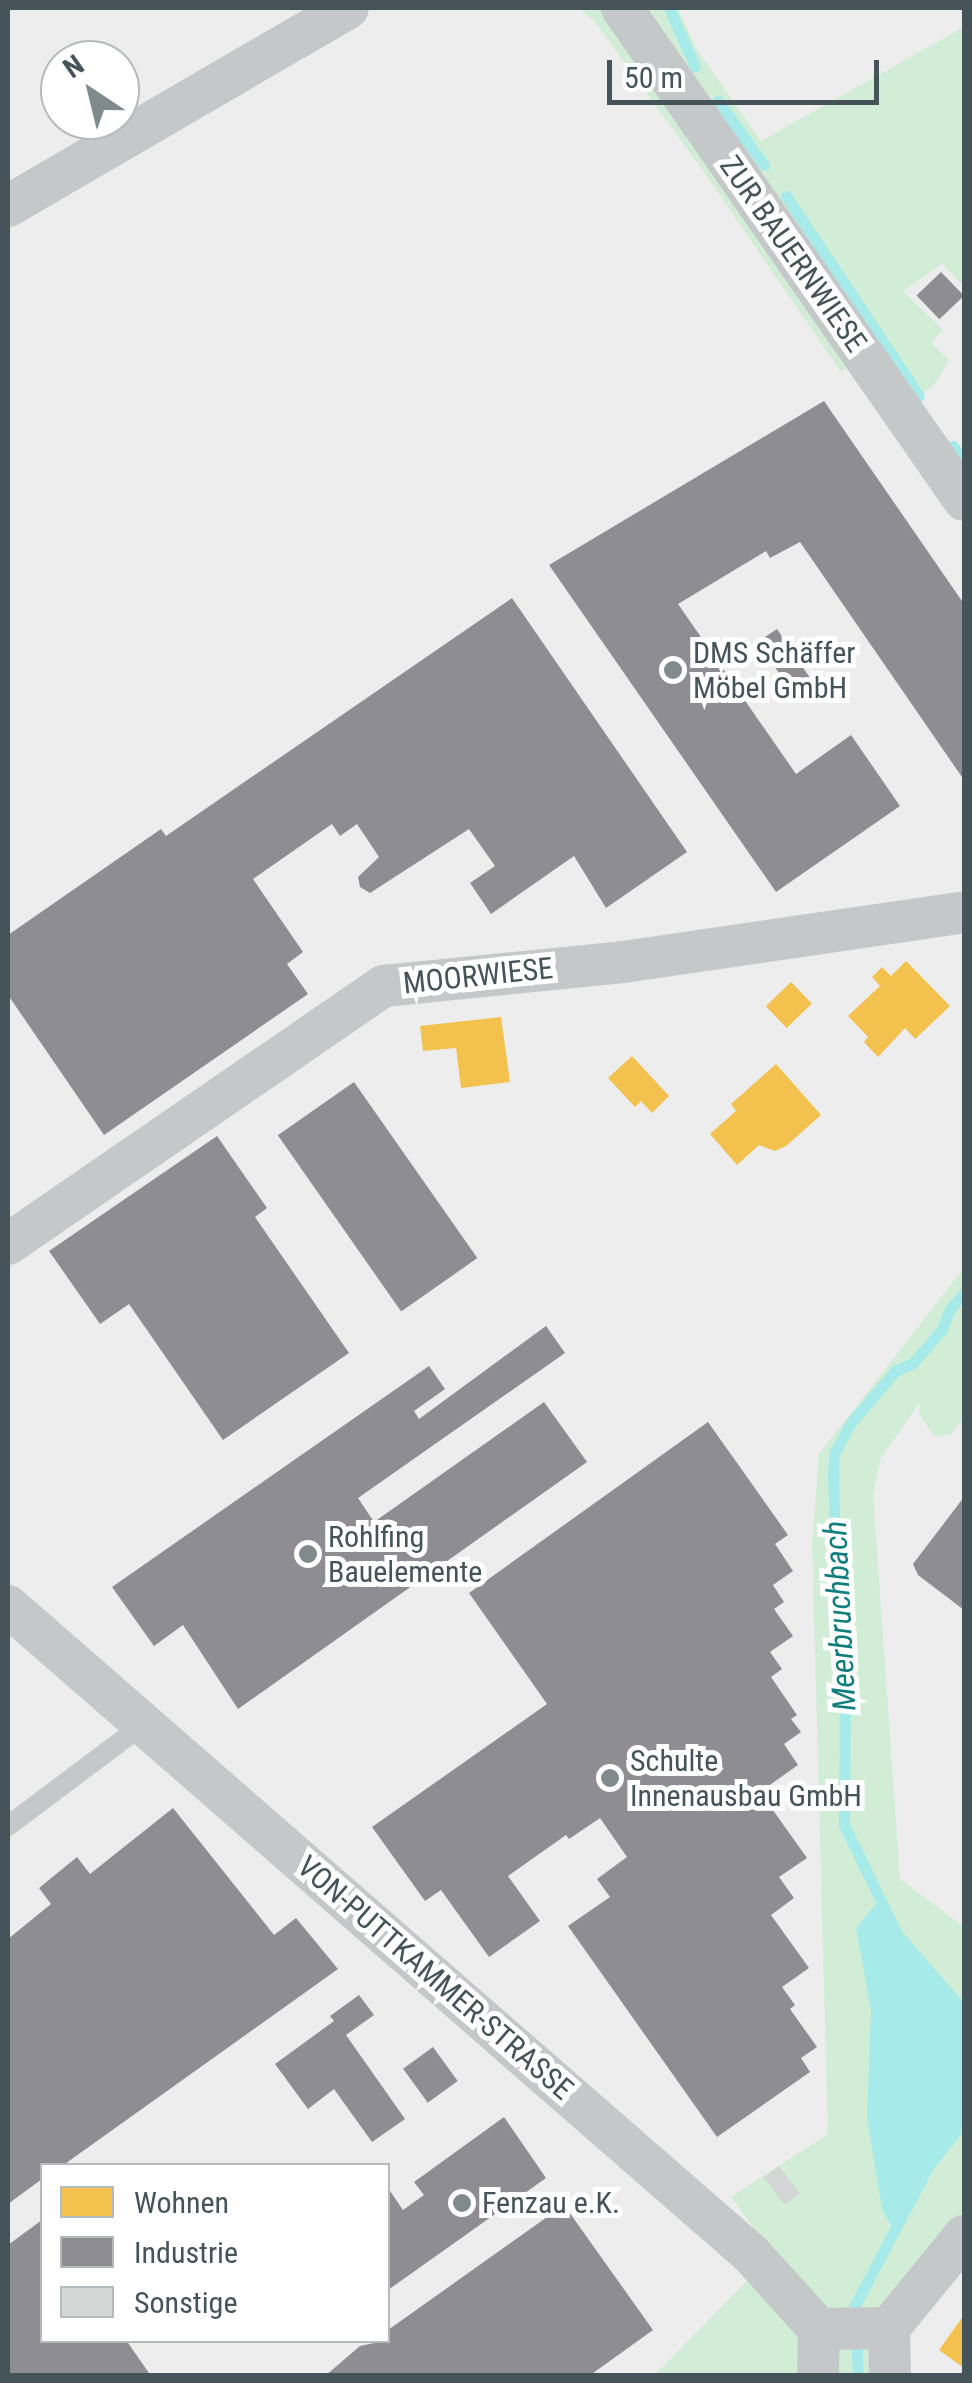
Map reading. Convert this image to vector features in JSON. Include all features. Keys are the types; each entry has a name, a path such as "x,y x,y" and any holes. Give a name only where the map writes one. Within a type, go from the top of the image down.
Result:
{"street":[{"path":"8,206 348,8"},
{"name":"ZUR BAUERNWIESE","path":"622,8 964,500"},
{"name":"MOORWIESE","path":"8,1244 384,986 624,962 964,912"},
{"name":"VON-PUTTKAMMER-STRASSE","path":"8,1606 751,2254 824,2329"},
{"path":"890,2376 889,2328 964,2236"},
{"path":"818,2376 824,2329 889,2328"}],"lane":[{"path":"8,1826 144,1724"}],"green space":[{"path":"579,8 678,8 696,48 761,141 964,27 964,286 942,264 903,291 943,330 931,343 949,360 932,388 912,397 871,351 841,372 704,172 595,22"},
{"path":"964,1268 964,1418 951,1434 935,1437 919,1414 920,1402 881,1458 873,1494 900,1879 964,1927 964,2217 891,2313 818,2317 731,2197 828,2134 812,1543 819,1454"},
{"path":"757,2271 816,2335 900,2340 889,2375 653,2376"}],"water":[{"path":"880,1899 897,1934 964,2011 964,2121 929,2165 894,2230 882,2210 867,2117 871,2010 856,1928"}],"building: Wohnen":[{"path":"906,961 950,1006 915,1039 905,1028 878,1057 864,1042 868,1037 848,1016 880,986 872,977 882,967 891,976"},
{"path":"791,982 812,1004 787,1028 766,1006"},
{"path":"501,1017 510,1082 461,1088 456,1048 423,1051 420,1026"},
{"path":"632,1056 669,1096 652,1113 641,1101 635,1107 608,1078"},
{"path":"776,1064 821,1115 786,1146 775,1151 759,1145 737,1165 710,1134 736,1111 731,1104"},
{"path":"964,2315 964,2368 939,2350"}],"building: Industrie":[{"path":"941,272 964,296 939,319 917,296"},
{"name":"DMS Schäffer Möbel GmbH","path":"824,401 964,604 964,780 800,542 770,558 766,551 678,604 796,774 851,735 900,806 776,892 549,565"},
{"path":"512,598 687,852 606,908 574,856 491,914 470,883 495,866 469,829 370,893 360,887 358,877 379,857 357,824 340,836 332,824 253,879 303,952 287,964 308,994 104,1135 8,995 8,935 161,829 166,836"},
{"path":"777,629 812,681 793,694 758,642"},
{"path":"354,1082 477,1258 401,1311 278,1135"},
{"path":"217,1136 267,1208 255,1217 349,1353 223,1440 129,1304 100,1324 49,1251"},
{"name":"Rohlfing Bauelemente","path":"546,1326 565,1353 358,1498 374,1522 544,1402 587,1462 238,1709 183,1625 154,1646 112,1587 429,1366 445,1389 414,1411 419,1419"},
{"name":"Schulte Innenausbau GmbH","path":"708,1422 788,1535 775,1544 793,1571 773,1585 784,1602 774,1609 793,1636 770,1652 782,1669 771,1677 797,1715 791,1719 801,1732 784,1744 798,1765 760,1792 807,1858 779,1877 794,1898 771,1915 809,1968 782,1987 795,2005 790,2009 817,2047 801,2058 810,2072 717,2137 568,1926 610,1897 597,1879 627,1857 600,1818 569,1839 566,1835 508,1876 540,1921 489,1957 441,1890 425,1901 372,1827 547,1704 469,1593"},
{"path":"964,1497 964,1610 918,1575 913,1564"},
{"path":"173,1808 274,1935 296,1918 338,1969 66,2163 40,2163 40,2180 8,2204 8,1939 51,1904 39,1888 77,1857 90,1874"},
{"path":"359,1995 374,2015 346,2035 405,2119 372,2142 334,2089 308,2109 275,2064 334,2021 330,2016"},
{"path":"433,2047 458,2081 428,2103 403,2069"},
{"name":"Fenzau e.K.","path":"504,2117 546,2178 390,2289 390,2191 403,2210 424,2195 414,2182"},
{"path":"564,2205 653,2330 589,2376 325,2376 360,2346 390,2343 390,2329"},
{"path":"40,2221 40,2343 128,2343 151,2376 8,2376 8,2245"}],"building: Sonstige":[{"path":"779,2166 799,2193 784,2205 764,2177"}],"waterway":[{"path":"669,8 695,67"},
{"path":"718,101 764,165"},
{"path":"786,196 919,396"},
{"path":"953,446 964,463"},
{"name":"Meerbruchbach","path":"964,1293 950,1309 942,1329 913,1363 895,1371 850,1424 834,1454 833,1472 839,1681 845,1704 844,1825 897,1934 964,2011"},
{"name":"Meerbruchbach","path":"855,2320 854,2307 929,2165 964,2121"},
{"name":"Meerbruchbach","path":"856,2339 858,2376"}],"place":[{"name":"DMS Schäffer Möbel GmbH","path":"673,670"},
{"name":"Rohlfing Bauelemente","path":"308,1554"},
{"name":"Schulte Innenausbau GmbH","path":"610,1778"},
{"name":"Fenzau e.K.","path":"462,2203"}]}
